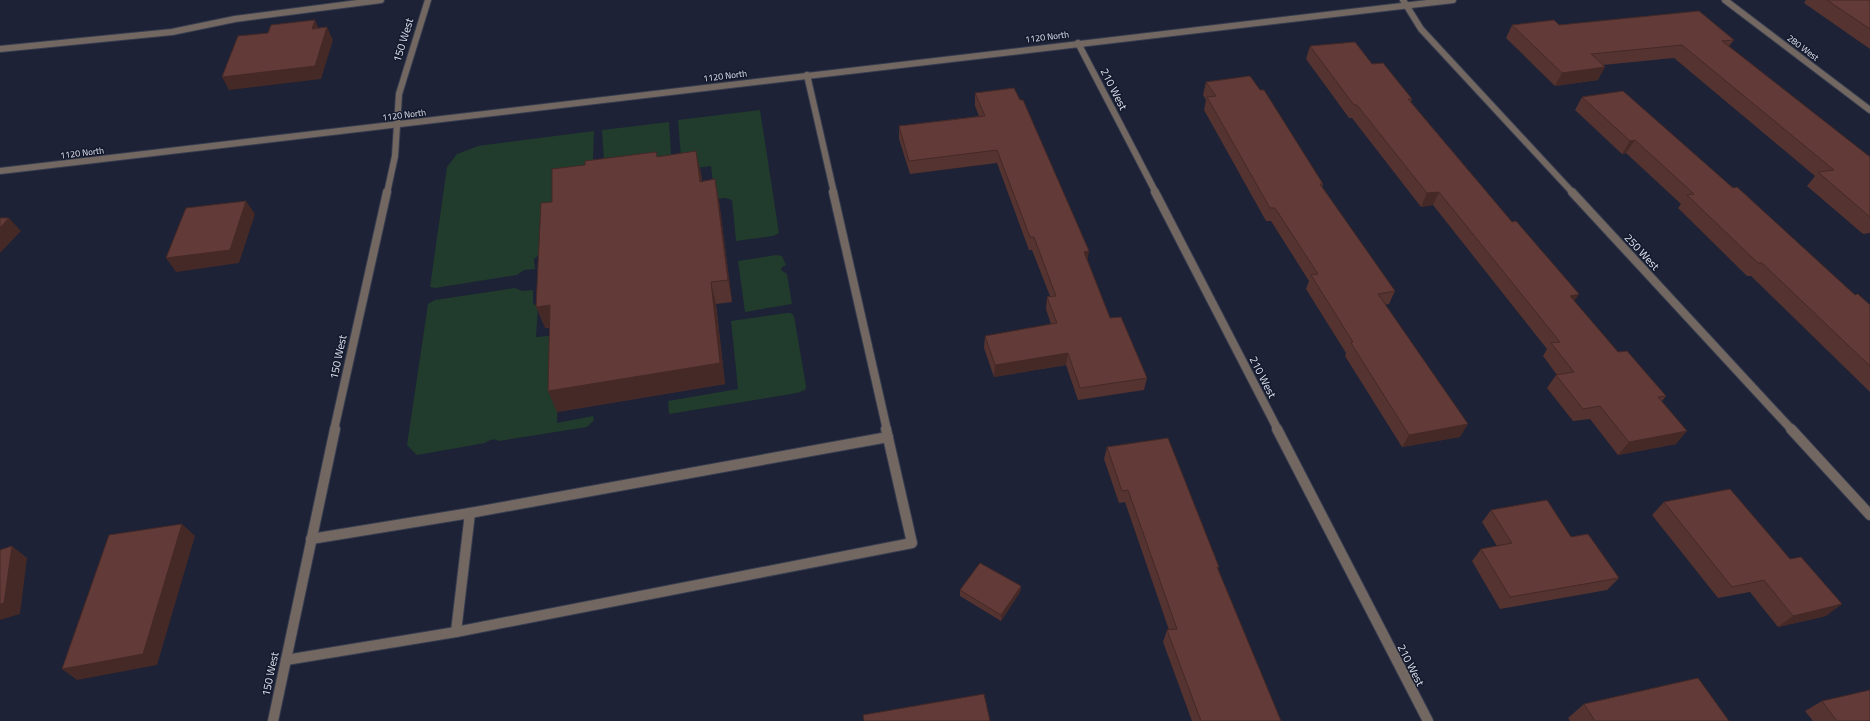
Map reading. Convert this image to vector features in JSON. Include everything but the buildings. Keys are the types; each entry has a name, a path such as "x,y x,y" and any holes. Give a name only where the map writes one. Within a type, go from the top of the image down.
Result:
{"street":[{"path":"0,49 172,32 235,19 380,0"},
{"name":"150 West","path":"273,721 311,539 395,156 399,94 415,38 428,0"},
{"name":"1120 North","path":"0,171 398,125 1405,3 1453,0"},
{"name":"280 West","path":"1725,0 1870,110"},
{"name":"250 West","path":"1405,3 1420,29 1870,515"},
{"name":"210 West","path":"1078,43 1428,721"},
{"path":"286,660 456,632 912,543 807,75"},
{"path":"311,539 470,513 888,437"},
{"path":"456,632 470,513"}],"green space":[{"path":"760,110 779,233 773,236 736,241 732,200 725,198 715,199 711,166 682,170 678,120"},
{"path":"669,122 672,168 605,177 602,130"},
{"path":"594,131 592,187 540,220 539,255 534,259 535,269 524,270 517,275 435,288 430,287 447,167 457,154 478,146"},
{"path":"776,255 782,256 786,265 782,267 781,270 787,274 792,304 745,312 738,261"},
{"path":"515,288 522,291 533,290 533,304 538,306 536,337 559,335 557,423 593,416 594,420 587,427 499,441 492,440 485,443 417,455 407,445 428,304 435,300"},
{"path":"791,313 794,316 806,386 805,390 797,393 669,414 668,401 738,389 731,321"}]}
